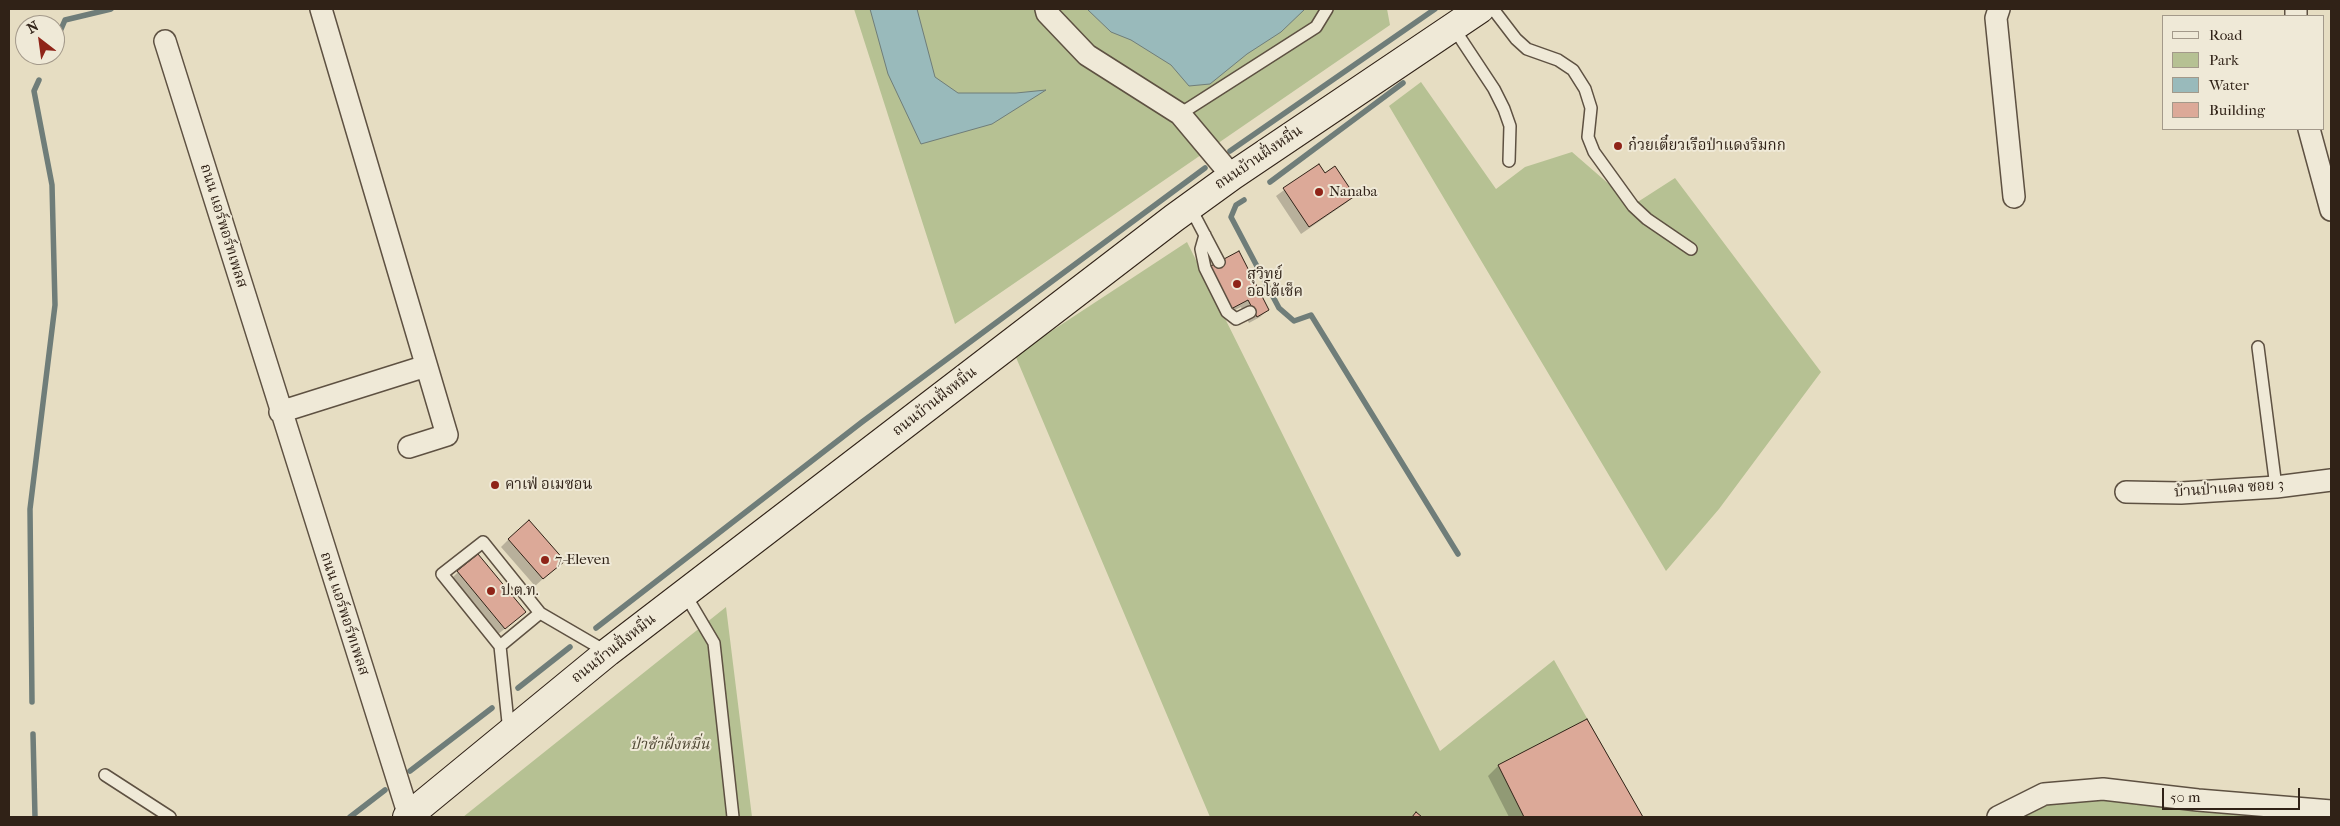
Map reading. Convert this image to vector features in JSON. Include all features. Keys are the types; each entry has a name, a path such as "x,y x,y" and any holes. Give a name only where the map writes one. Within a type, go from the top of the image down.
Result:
{"street":[{"path":"321,9 447,435 409,447"},
{"path":"1046,9 1047,13 1087,55 1180,114 1232,176"},
{"name":"ถนนบ้านฝั่งหมิ่น","path":"408,816 608,652 1190,207 1232,176 1480,9"},
{"path":"1999,9 1996,18 2014,196"},
{"name":"ถนน แอร์พอร์ทเพลส","path":"165,41 408,816"},
{"path":"2309,130 2331,210"},
{"path":"280,412 426,366"},
{"name":"บ้านป่าแดง ซอย 3","path":"2126,492 2181,493 2276,487 2331,480"},
{"path":"1998,817 2044,794 2103,789 2331,811"}],"lane":[{"path":"1180,114 1316,27 1327,9"},
{"path":"1494,9 1516,39 1527,49 1558,60 1573,70 1585,89 1591,108 1588,137 1594,152 1633,206 1647,219 1690,249"},
{"path":"1453,27 1494,90 1504,109 1510,126 1509,161"},
{"path":"1190,207 1219,262"},
{"path":"1205,235 1201,249 1205,268 1227,312 1236,319 1250,312"},
{"path":"2258,347 2276,487"},
{"path":"509,734 500,646 442,574 483,542 540,613 608,652"},
{"path":"685,594 714,643 733,817"},
{"path":"500,646 540,613"},
{"path":"105,775 170,817"}],"green space":[{"path":"854,9 1387,9 1390,25 955,324"},
{"path":"1421,82 1496,189 1525,167 1572,152 1633,205 1675,178 1821,372 1719,509 1666,571 1389,106"},
{"path":"1187,242 1440,751 1554,660 1643,817 1210,817 1015,355"},
{"name":"ป่าช้าฝั่งหมิ่น","path":"726,607 752,817 463,817"},
{"path":"2044,794 2331,817 1998,817"}],"water":[{"path":"870,9 917,9 935,77 958,93 1016,93 1046,90 992,124 921,144 888,74"},
{"path":"1087,9 1305,9 1281,32 1247,54 1210,84 1189,86 1171,65 1131,40 1111,32"}],"building":[{"name":"Nanaba","path":"1319,164 1325,173 1335,166 1355,196 1309,227 1283,188"},
{"name":"สุวิทย์ ออโต้เช็ค","path":"1239,251 1269,310 1257,317 1248,300 1231,309 1209,267"},
{"path":"529,520 565,561 543,579 508,539"},
{"name":"ป.ต.ท.","path":"478,554 526,612 505,629 457,571"},
{"path":"1587,719 1643,817 1524,817 1498,765"},
{"path":"1416,812 1422,817 1412,817"}],"waterway":[{"path":"65,20 111,9"},
{"path":"1230,151 1435,9"},
{"path":"32,702 30,509 55,305 52,185 34,91 39,80"},
{"path":"1270,182 1403,83"},
{"path":"596,628 862,422 1205,168"},
{"path":"1244,200 1236,205 1231,217 1279,308 1294,321 1311,315 1458,554"},
{"path":"518,688 570,647"},
{"path":"410,771 492,708"},
{"path":"33,734 35,817"},
{"path":"350,817 385,790"}],"place":[{"name":"ก๋วยเตี๋ยวเรือป่าแดงริมกก","path":"1618,146"},
{"name":"Nanaba","path":"1319,192"},
{"name":"สุวิทย์ ออโต้เช็ค","path":"1237,284"},
{"name":"คาเฟ่ อเมซอน","path":"495,485"},
{"name":"7-Eleven","path":"545,560"},
{"name":"ป.ต.ท.","path":"491,591"}]}
